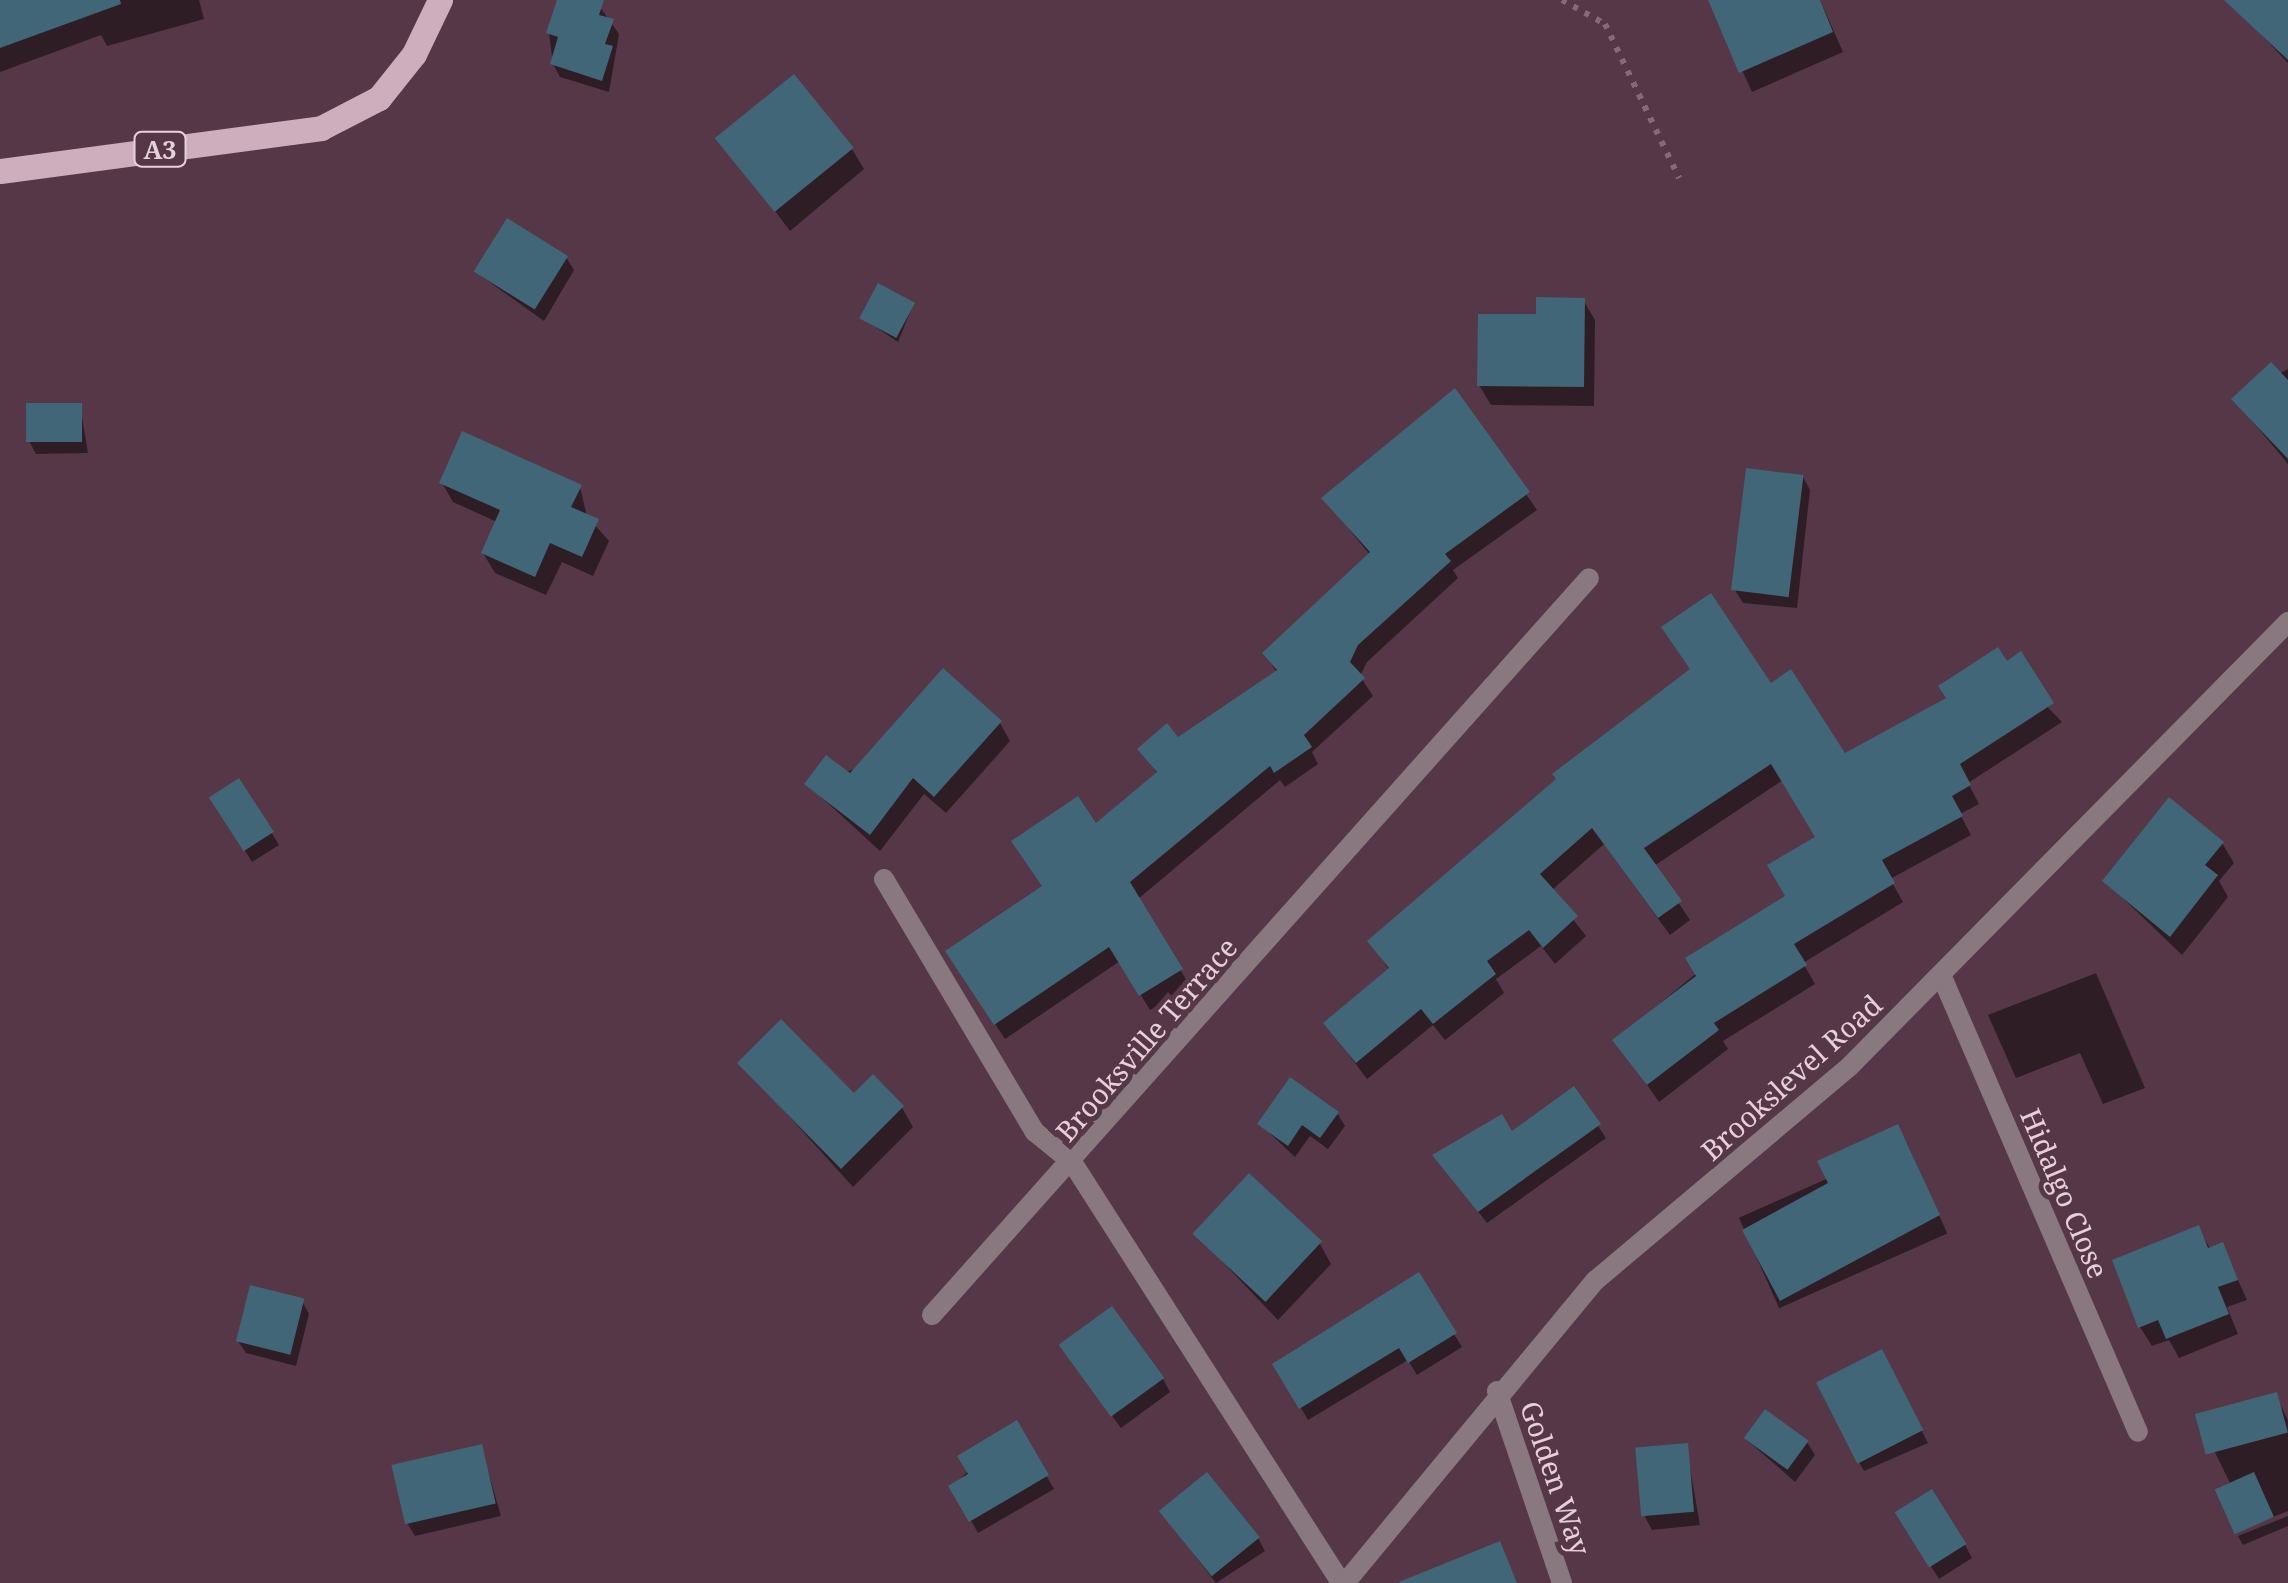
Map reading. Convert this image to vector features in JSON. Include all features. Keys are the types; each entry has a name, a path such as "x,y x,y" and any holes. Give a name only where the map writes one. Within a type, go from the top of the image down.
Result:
{"main road":[{"name":"A3","path":"0,171 321,128 379,98 414,54 440,0"}],"street":[{"name":"Brooksville Terrace","path":"1343,1583 1072,1162 1589,578"},
{"name":"Brookslevel Road","path":"1343,1583 1497,1391 1596,1280 1942,977 2288,622"},
{"path":"884,880 1034,1132 1072,1162 932,1315"},
{"name":"Hidalgo Close","path":"1942,977 2138,1432"},
{"name":"Golden Way","path":"1497,1391 1562,1583"}],"path":[{"path":"1562,0 1606,24 1678,178"}],"building":[{"path":"0,0 120,0 121,4 0,48"},
{"path":"557,0 604,0 599,15 614,19 605,44 613,46 602,81 550,64 558,37 546,33"},
{"path":"1708,0 1820,0 1833,32 1739,73"},
{"path":"2224,0 2288,0 2288,60"},
{"path":"794,74 854,148 775,212 715,138"},
{"path":"507,218 568,256 535,310 474,271"},
{"path":"878,283 915,303 896,338 859,318"},
{"path":"1536,297 1585,298 1584,387 1477,386 1478,314 1536,314"},
{"path":"2271,362 2288,380 2288,459 2231,399"},
{"path":"1455,388 1530,492 1445,554 1451,561 1358,645 1350,662 1365,678 1304,735 1312,747 1274,773 1270,766 1130,882 1183,969 1139,996 1109,947 994,1025 945,951 1042,886 1011,841 1078,796 1096,823 1157,772 1137,749 1167,723 1178,737 1277,670 1262,653 1370,552 1321,498"},
{"path":"26,403 82,403 82,442 26,442"},
{"path":"462,431 582,485 571,507 599,519 582,557 550,543 535,577 481,553 500,510 439,483"},
{"path":"1746,468 1804,475 1789,597 1731,590"},
{"path":"1711,593 1771,683 1791,669 1845,753 1946,698 1938,686 1998,647 2007,661 2021,651 2054,703 1960,764 1971,785 1952,796 1963,816 1882,860 1895,883 1794,944 1807,965 1714,1023 1719,1030 1647,1085 1612,1040 1696,976 1685,958 1785,896 1767,865 1815,837 1771,764 1644,848 1682,901 1658,918 1592,828 1540,874 1578,916 1543,948 1529,930 1487,961 1496,974 1433,1024 1421,1009 1356,1063 1323,1023 1389,968 1367,941 1556,779 1552,774 1690,669 1661,627"},
{"path":"943,668 1002,721 934,797 913,778 870,835 804,784 826,755 850,773"},
{"path":"239,778 274,832 244,851 209,798"},
{"path":"2169,797 2224,842 2205,865 2218,875 2170,937 2102,881"},
{"path":"781,1019 854,1093 873,1074 904,1106 841,1169 737,1063"},
{"path":"1290,1077 1339,1112 1320,1138 1302,1125 1288,1146 1257,1124"},
{"path":"1574,1086 1601,1124 1478,1212 1432,1155 1502,1114 1512,1131"},
{"path":"1898,1124 1940,1215 1780,1301 1742,1230 1828,1183 1817,1161"},
{"path":"1249,1173 1322,1241 1266,1302 1192,1234"},
{"path":"2199,1225 2208,1248 2223,1242 2238,1280 2218,1287 2229,1314 2166,1339 2158,1320 2138,1328 2112,1260"},
{"path":"1419,1272 1457,1333 1408,1363 1399,1348 1299,1409 1272,1364"},
{"path":"250,1285 304,1299 290,1355 236,1341"},
{"path":"1112,1306 1164,1378 1111,1417 1059,1345"},
{"path":"1882,1349 1923,1430 1857,1464 1816,1383"},
{"path":"2277,1392 2288,1433 2206,1455 2195,1414"},
{"path":"1765,1409 1809,1441 1788,1470 1744,1438"},
{"path":"1017,1420 1049,1475 969,1522 948,1486 968,1474 957,1456"},
{"path":"1688,1443 1694,1512 1641,1516 1635,1448"},
{"path":"482,1444 496,1503 405,1524 391,1465"},
{"path":"1207,1472 1260,1537 1212,1576 1159,1511"},
{"path":"2254,1472 2274,1517 2235,1534 2215,1489"},
{"path":"1932,1489 1966,1544 1929,1567 1895,1512"},
{"path":"1500,1541 1517,1583 1399,1582"}]}
